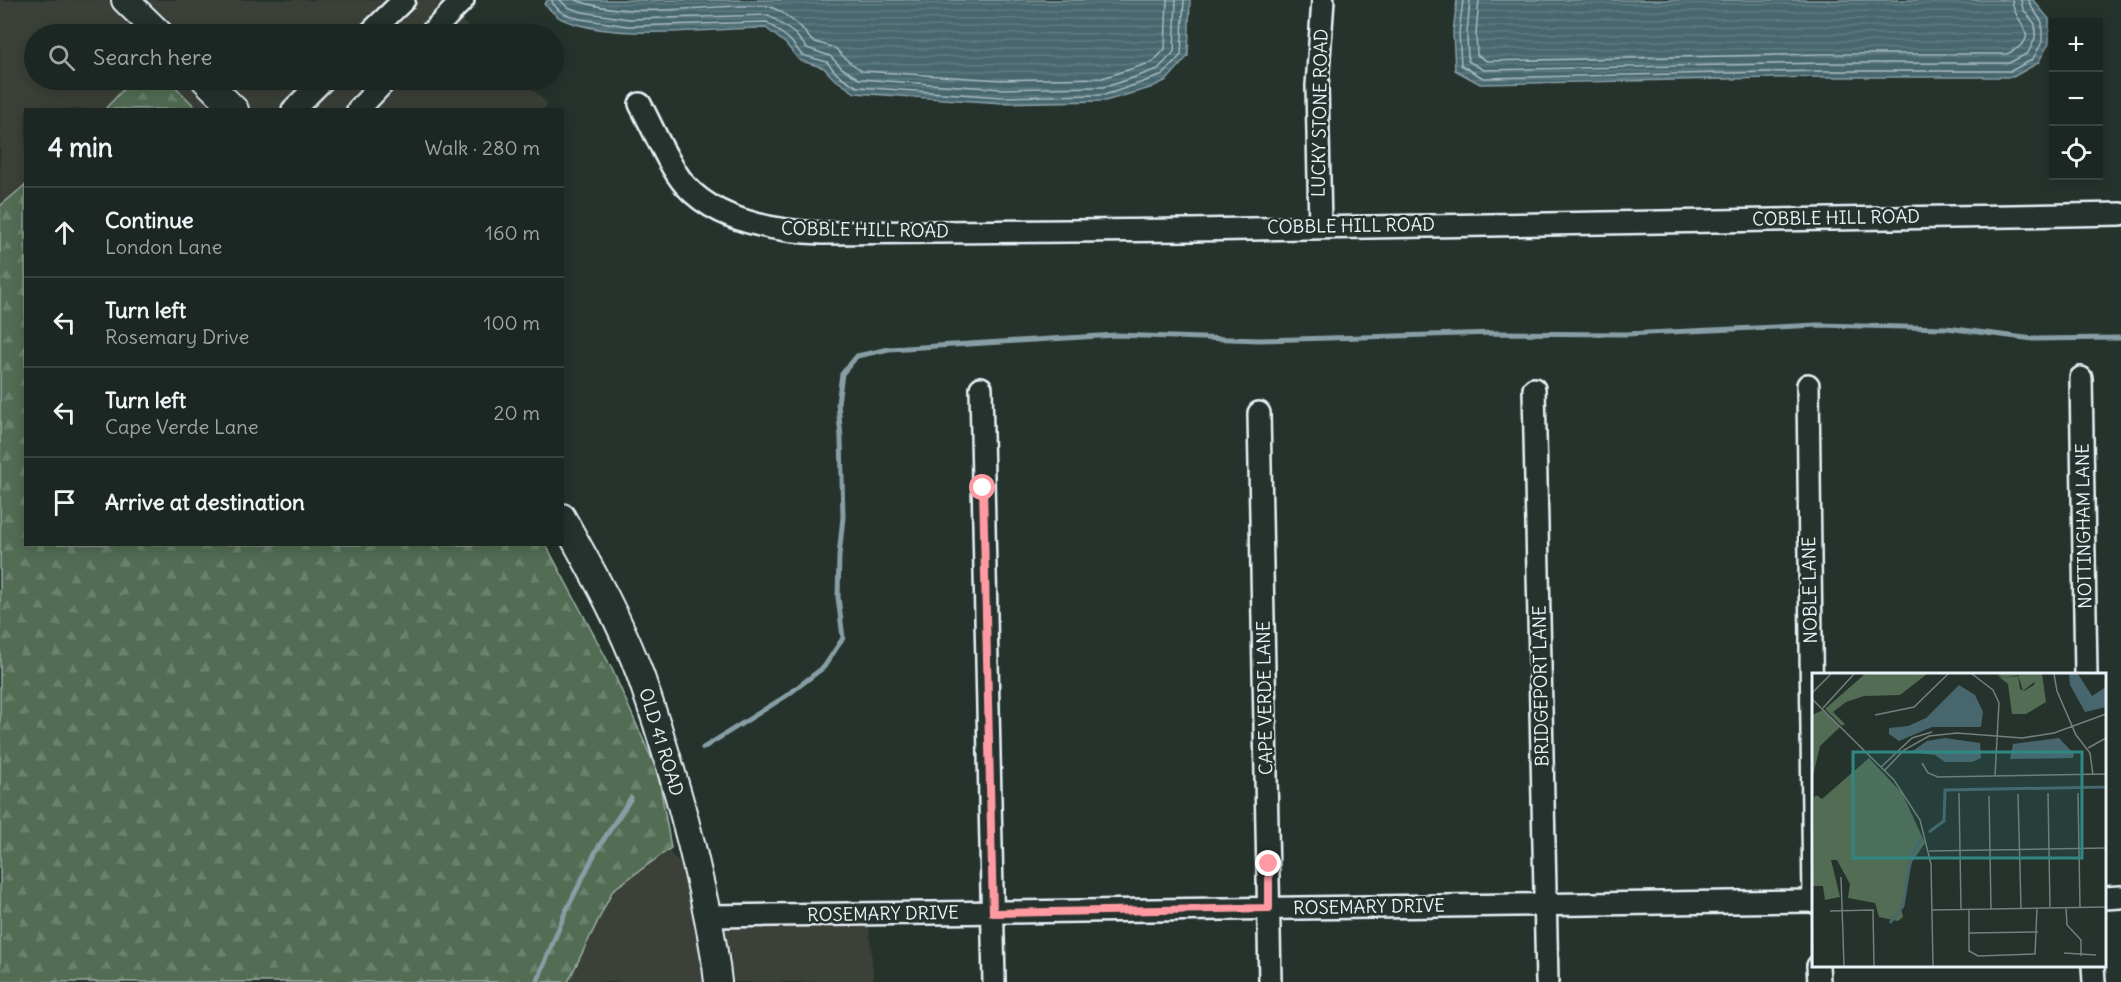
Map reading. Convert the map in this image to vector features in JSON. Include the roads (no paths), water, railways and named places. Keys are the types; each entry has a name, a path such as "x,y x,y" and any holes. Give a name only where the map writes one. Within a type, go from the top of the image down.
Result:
{"street":[{"path":"125,0 150,24"},
{"path":"379,24 404,0"},
{"path":"440,24 463,0"},
{"name":"LUCKY STONE ROAD","path":"1320,227 1317,86 1323,0"},
{"path":"215,90 233,108"},
{"path":"295,108 313,90"},
{"path":"360,108 377,90"},
{"name":"COBBLE HILL ROAD","path":"640,104 684,184 701,199 722,212 767,227 793,232 1320,227 2121,214"},
{"name":"NOTTINGHAM LANE","path":"2081,378 2086,673"},
{"name":"NOBLE LANE","path":"1808,385 1812,799"},
{"path":"981,387 994,982"},
{"name":"BRIDGEPORT LANE","path":"1534,389 1547,982"},
{"name":"CAPE VERDE LANE","path":"1259,413 1270,982"},
{"name":"OLD 41 ROAD","path":"564,521 620,629 640,676 677,787 714,943 718,982"},
{"path":"2106,898 2121,897"},
{"name":"ROSEMARY DRIVE","path":"708,916 1812,902"},
{"path":"1818,967 1819,982"},
{"path":"2093,967 2094,982"}],"water":[{"path":"548,0 1190,0 1188,56 1167,80 1150,88 1105,101 1002,103 855,93 833,78 824,68 799,60 786,44 766,28 662,32 608,30 583,26 562,19 544,4"},
{"path":"1457,0 2033,0 2049,19 2049,43 2038,63 2013,77 1823,77 1480,84 1455,70 1453,32"}],"waterway":[{"path":"703,748 786,696 824,667 843,638 838,597 843,517 838,403 842,374 857,356 889,349 1116,335 1259,340 1495,333 1626,334 1817,325 1947,328 2033,339 2121,338"},
{"path":"537,982 565,913 596,851 631,798"}]}
